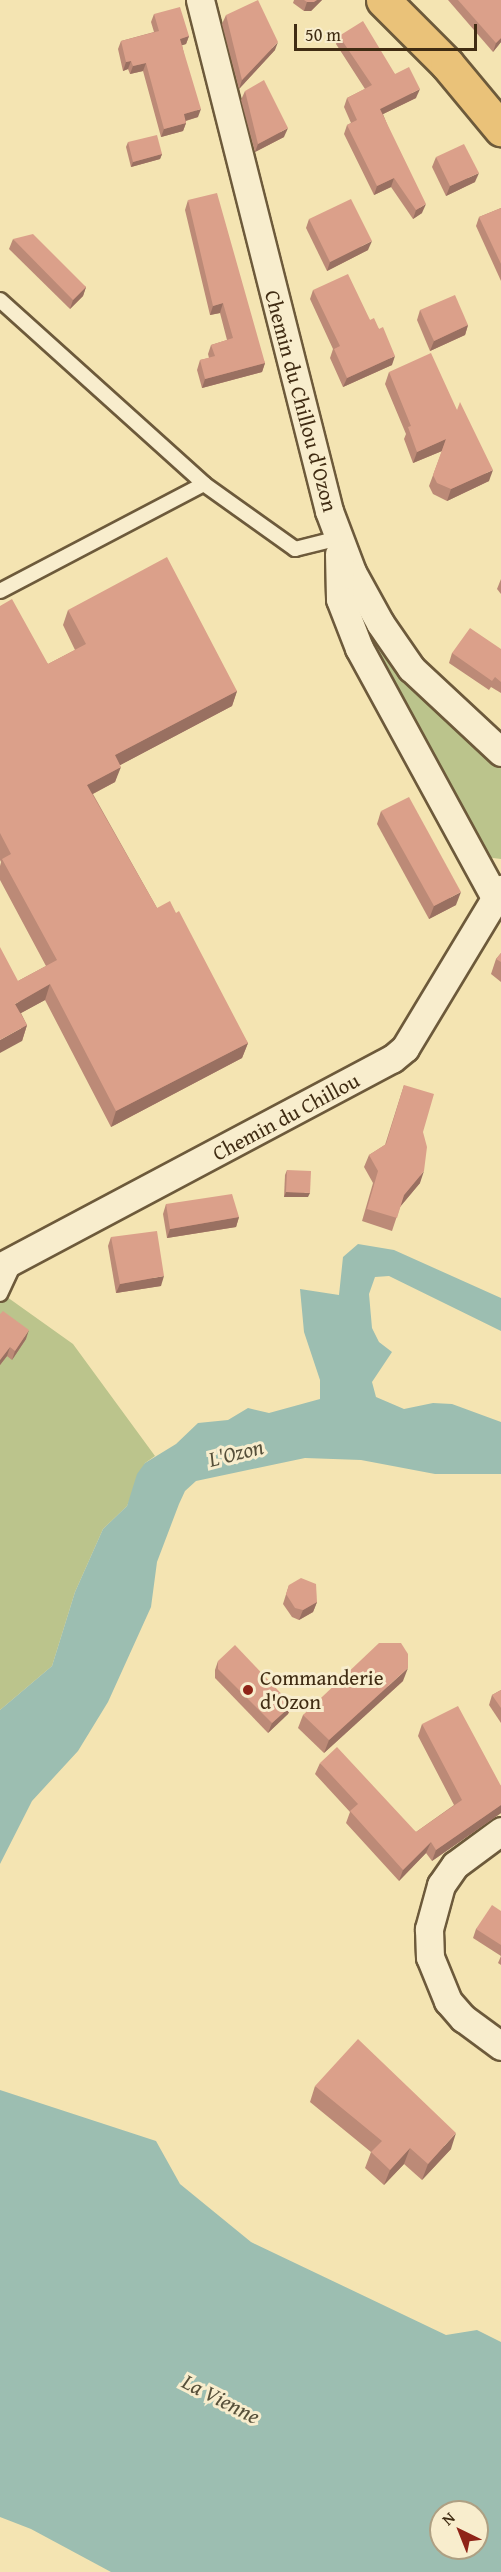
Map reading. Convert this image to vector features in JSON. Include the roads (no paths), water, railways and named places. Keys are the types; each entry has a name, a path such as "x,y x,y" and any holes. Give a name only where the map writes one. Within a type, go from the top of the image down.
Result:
{"main road":[{"path":"383,0 447,64 501,129"}],"street":[{"name":"Chemin du Chillou d'Ozon","path":"200,0 320,478 339,538 375,613 411,668 501,752"},
{"path":"339,538 340,599 359,648 498,893"},
{"name":"Chemin du Chillou","path":"8,1264 392,1059 405,1048 498,893"},
{"path":"501,1831 455,1865 441,1885 429,1929 430,1957 448,2001 463,2018 501,2046"}],"lane":[{"path":"0,300 204,484 295,549 339,538"},
{"path":"0,591 204,484"},
{"path":"0,1294 8,1264"}],"water":[{"name":"L'Ozon","path":"358,1244 394,1250 501,1298 501,1331 389,1276 375,1277 369,1294 372,1328 379,1342 392,1352 372,1382 376,1397 404,1409 433,1403 452,1404 501,1422 501,1474 435,1474 361,1460 305,1458 196,1481 185,1491 179,1504 157,1562 151,1607 108,1702 78,1751 32,1801 0,1864 0,1710 52,1666 75,1592 103,1529 127,1506 137,1474 145,1463 176,1444 198,1423 228,1420 248,1408 269,1413 320,1399 320,1380 304,1332 300,1289 339,1295 343,1257"},
{"name":"La Vienne","path":"0,2090 156,2141 180,2184 251,2242 446,2335 477,2330 501,2342 501,2572 111,2572 31,2529 0,2517"}],"place":[{"name":"Commanderie d'Ozon","path":"248,1690"}]}
